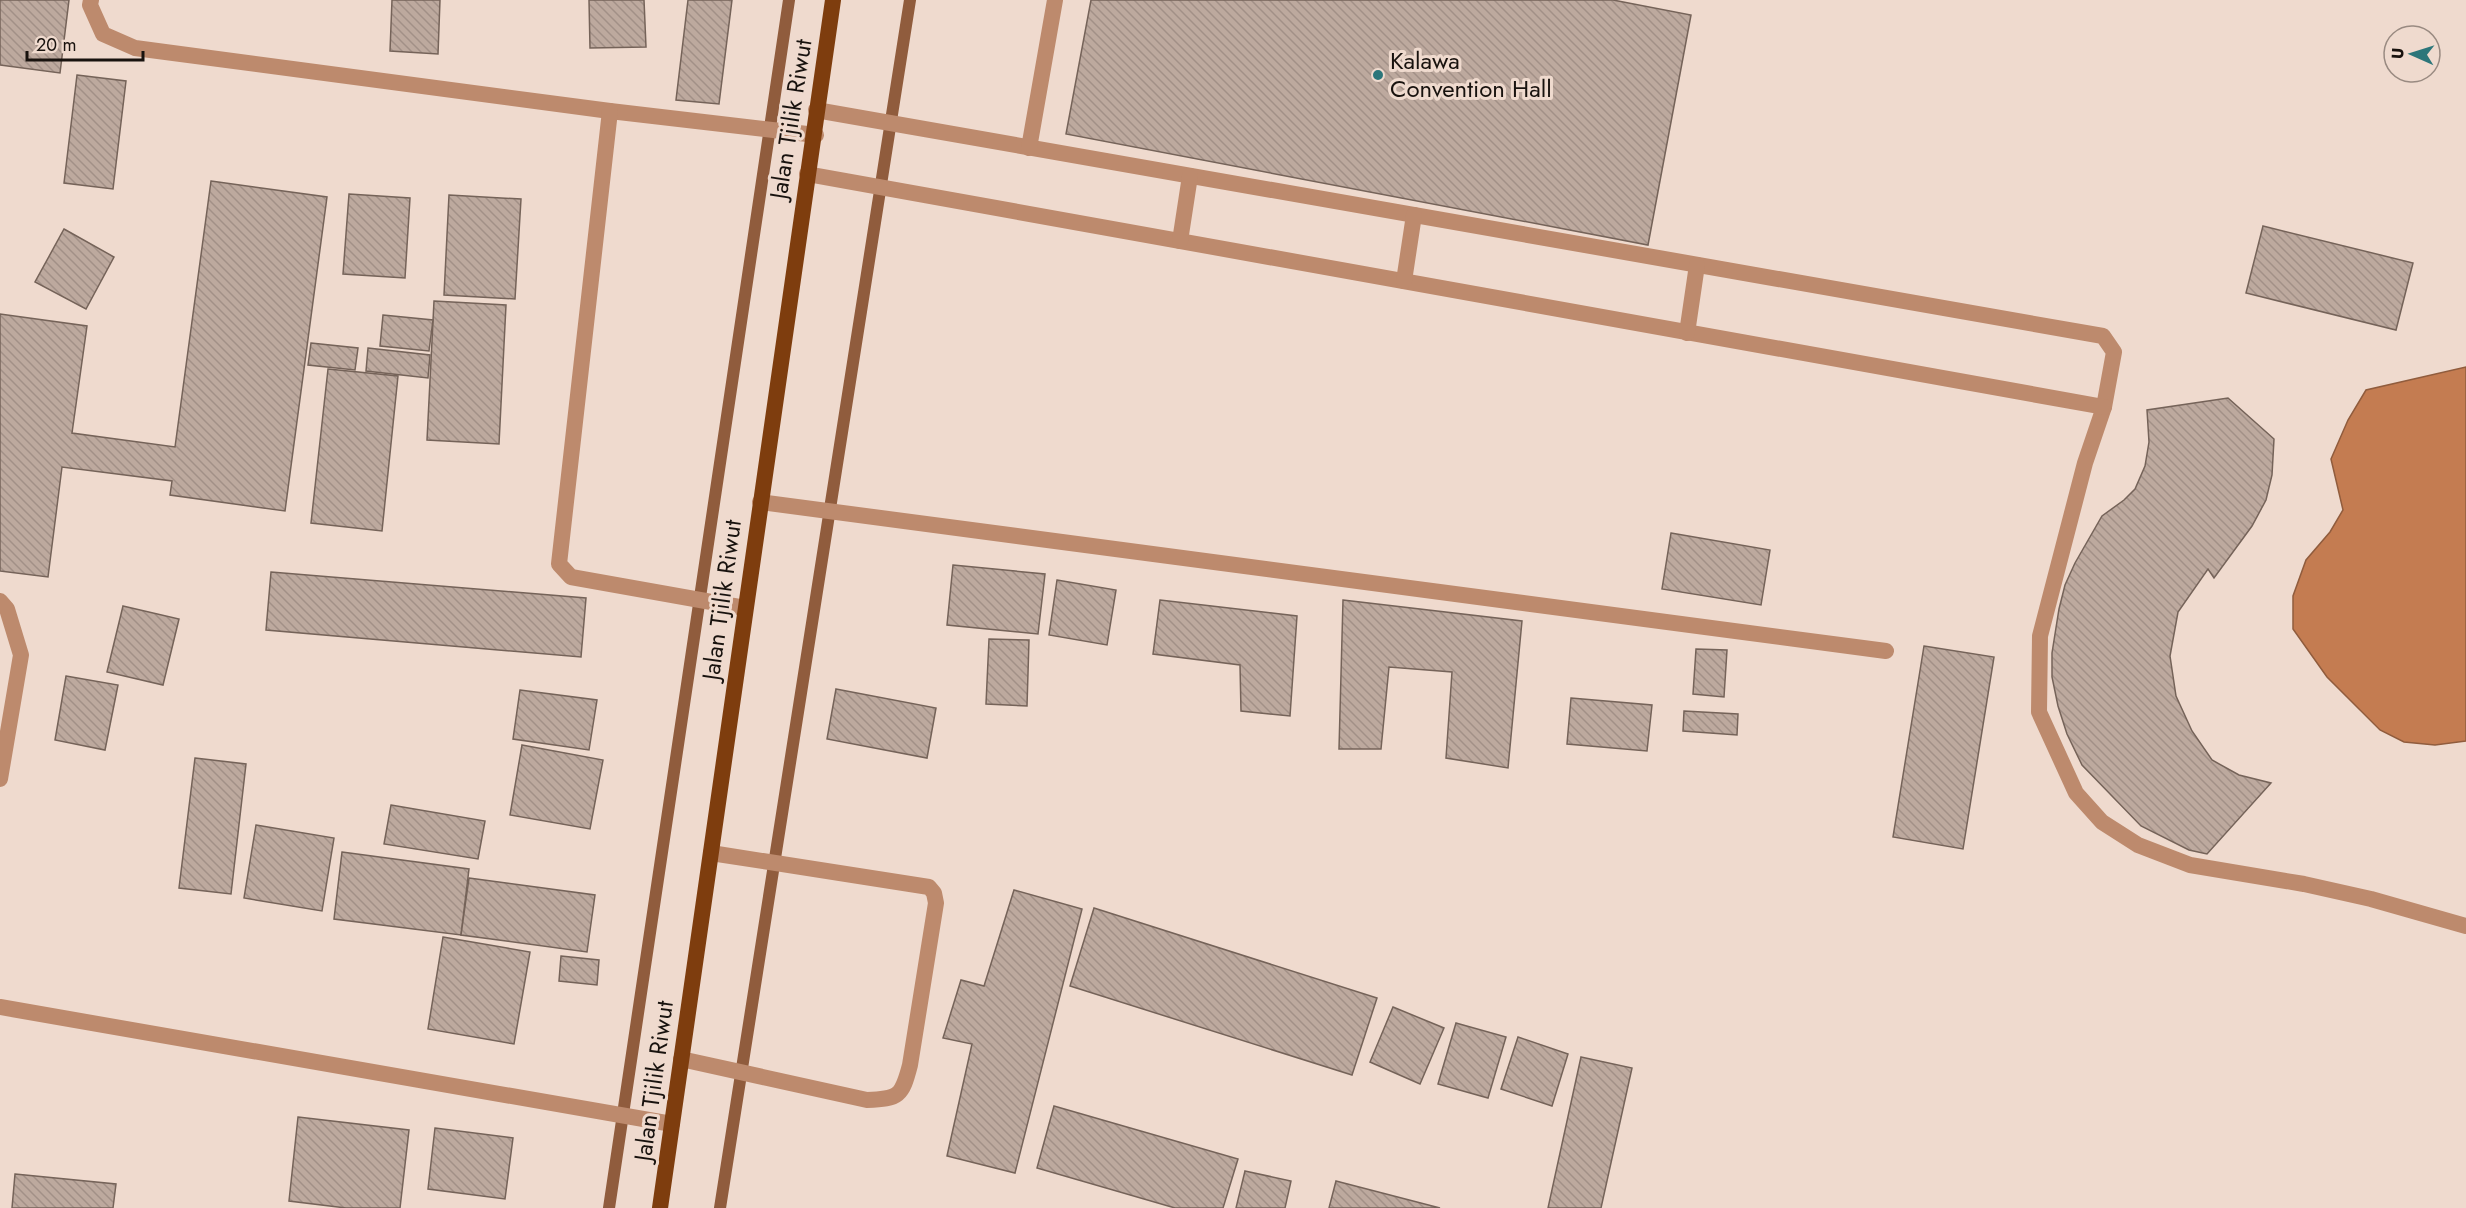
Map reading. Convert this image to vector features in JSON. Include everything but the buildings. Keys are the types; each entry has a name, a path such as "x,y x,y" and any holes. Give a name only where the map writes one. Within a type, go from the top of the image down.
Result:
{"highway":[{"name":"Jalan Tjilik Riwut","path":"660,1208 807,174 816,135 816,110 833,0"}],"street":[{"path":"91,0 90,5 103,34 135,48 610,111 816,135"},
{"path":"1029,148 1055,0"},
{"path":"816,110 2103,336 2114,352 2104,407 2085,463 2040,636 2039,712 2076,793 2102,822 2138,845 2190,864 2315,886 2466,926"},
{"path":"610,111 559,564 571,577 745,608"},
{"path":"807,174 2104,407"},
{"path":"1180,241 1190,176"},
{"path":"1404,282 1414,215"},
{"path":"1686,333 1697,265"},
{"path":"760,502 1886,651"},
{"path":"0,601 8,609 21,655 0,779"},
{"path":"681,1059 867,1100 891,1100 904,1089 910,1065 936,903 934,893 929,887 711,853"},
{"path":"0,1007 672,1124"}],"shaded area":[{"path":"2466,367 2466,741 2435,745 2404,742 2380,730 2327,677 2293,629 2293,596 2306,560 2330,532 2343,510 2331,459 2348,420 2366,390"}],"waterway":[{"path":"609,1208 789,0"},
{"path":"720,1208 910,0"}],"place":[{"name":"Kalawa Convention Hall","path":"1378,75"}]}
